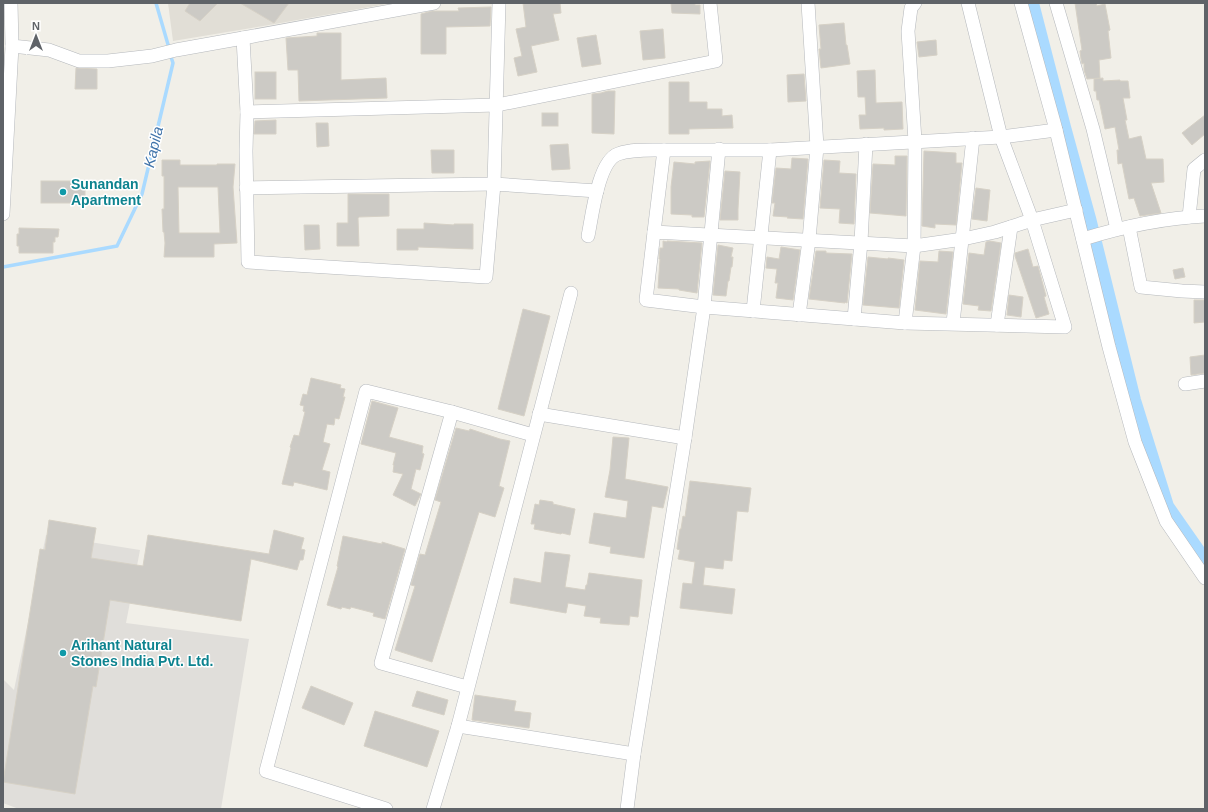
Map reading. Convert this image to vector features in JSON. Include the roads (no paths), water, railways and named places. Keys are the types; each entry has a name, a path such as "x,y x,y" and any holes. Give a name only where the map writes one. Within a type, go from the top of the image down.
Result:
{"street":[{"path":"3,214 12,46 11,3"},
{"path":"12,46 49,50 78,61 108,61 152,56 176,50 434,3"},
{"path":"243,38 247,112 246,188 248,262 486,277 494,184 500,3"},
{"path":"247,112 496,105 716,61 710,3"},
{"path":"799,315 809,240 816,147 808,3"},
{"path":"905,322 914,246 915,141 908,31 911,8 915,3"},
{"path":"664,150 646,300 704,307 854,319 1065,327 1032,220 1001,137 968,3"},
{"path":"1021,3 1056,130 1109,347 1135,442 1166,521 1205,578"},
{"path":"1056,3 1140,286 1205,292"},
{"path":"588,236 599,181 605,166 616,155 628,152 719,149 770,150 1001,137 1056,130"},
{"path":"954,323 973,138"},
{"path":"854,319 861,242 866,144"},
{"path":"627,809 634,754 685,438 704,307 719,149"},
{"path":"753,310 770,150"},
{"path":"1189,217 1194,170 1205,160"},
{"path":"246,188 494,184 597,191"},
{"path":"654,232 914,246 963,239 995,232 1032,220 1076,210"},
{"path":"1083,239 1123,228 1189,217 1205,216"},
{"path":"997,325 1011,227"},
{"path":"433,809 458,726 571,293"},
{"path":"1185,384 1205,381"},
{"path":"386,809 266,771 366,391 452,412 533,435"},
{"path":"452,412 381,663 467,687"},
{"path":"539,414 685,438"},
{"path":"458,726 634,754"}],"waterway":[{"name":"Kapila","path":"156,3 169,48"},
{"path":"1033,3 1090,218 1135,400 1168,506 1205,559"},
{"name":"Kapila","path":"3,267 117,246 142,194 173,63 170,54"}],"place":[{"name":"Sunandan Apartment","path":"63,192"},
{"name":"Arihant Natural Stones India Pvt. Ltd.","path":"63,653"}]}
